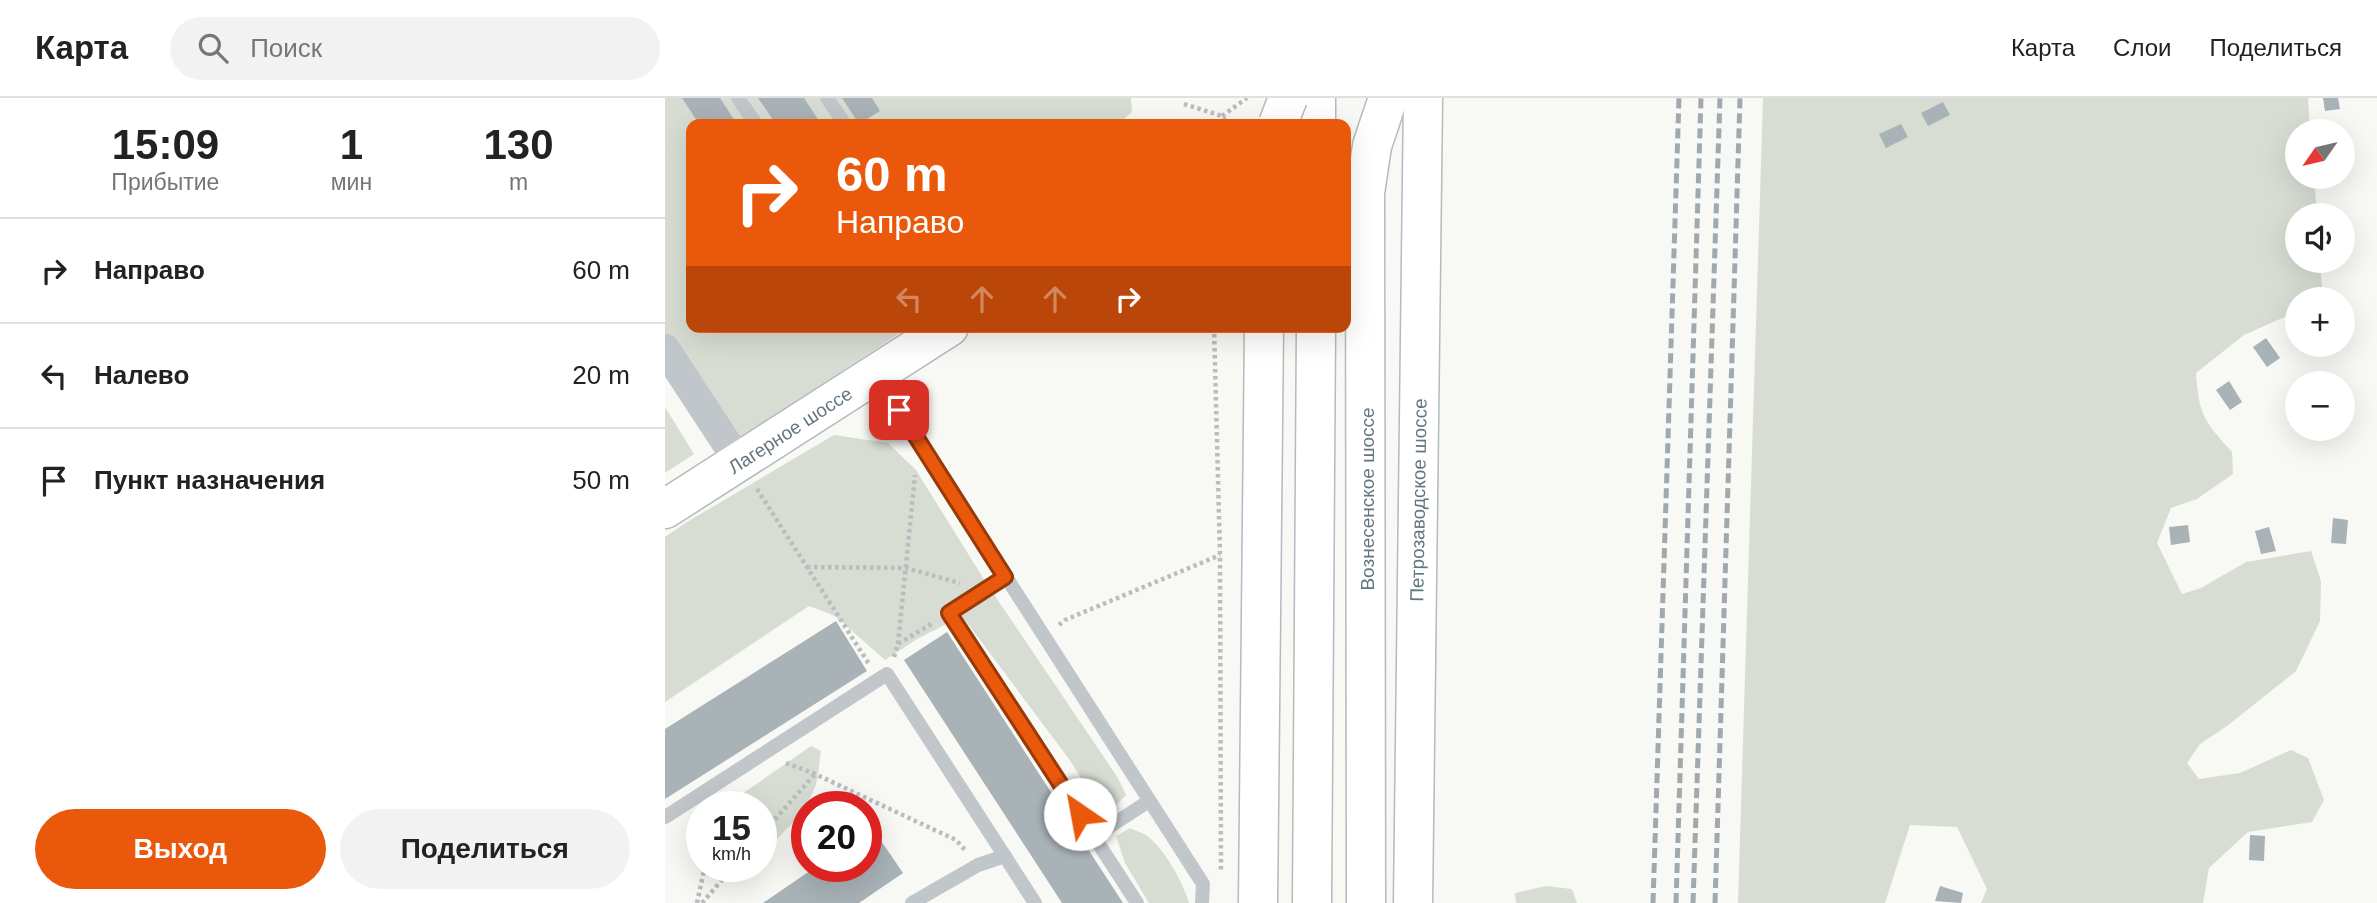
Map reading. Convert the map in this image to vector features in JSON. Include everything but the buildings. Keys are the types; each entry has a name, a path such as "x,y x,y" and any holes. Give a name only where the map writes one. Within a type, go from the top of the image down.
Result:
{"main road":[{"path":"1280,119 1288,98"},
{"path":"1272,119 1301,98"},
{"path":"1316,98 1316,119"},
{"name":"Вознесенское шоссе","path":"1366,903 1365,193 1372,146 1388,98"},
{"name":"Петрозаводское шоссе","path":"1413,903 1423,98"},
{"name":"Лагерное шоссе","path":"665,509 940,333"},
{"path":"1258,903 1264,333"},
{"path":"1312,903 1315,333"}],"street":[{"path":"665,349 739,462"}],"lane":[{"path":"738,98 753,119"},
{"path":"827,98 842,119"},
{"path":"876,374 1203,884 1202,903"},
{"path":"1005,577 949,613 1137,903"},
{"path":"665,817 883,677 1035,903"},
{"path":"1095,836 1149,801"},
{"path":"912,903 978,865 1005,856"}],"path":[{"path":"1222,116 1247,98"},
{"path":"1184,104 1224,119"},
{"path":"1214,333 1220,555 1221,875"},
{"path":"883,677 898,644 919,441"},
{"path":"739,462 883,677"},
{"path":"1044,636 1065,620 1220,555"},
{"path":"807,567 906,568 985,590"},
{"path":"898,644 949,613"},
{"path":"762,755 815,774 956,840 978,865"},
{"path":"777,817 815,774"},
{"path":"699,903 702,882"},
{"path":"699,903 719,882"}],"shaded area":[{"path":"665,98 1131,98 1132,112 1124,119 686,119 686,333 900,333 737,441 665,334"},
{"path":"1763,98 2308,98 2309,119 2285,119 2285,189 2315,189 2316,203 2285,203 2285,273 2321,273 2322,287 2285,287 2285,317 2244,335 2196,373 2201,408 2209,424 2232,452 2233,474 2197,499 2171,508 2157,543 2182,594 2201,588 2246,562 2311,551 2321,581 2320,621 2296,671 2200,744 2187,763 2199,779 2240,773 2291,750 2308,758 2324,800 2312,822 2248,832 2209,868 2203,903 1981,903 1987,889 1957,827 1910,825 1885,903 1738,903"},
{"path":"665,407 694,454 665,473"},
{"path":"834,435 888,443 916,470 985,581 1118,778 1126,795 1110,811 1095,800 1069,759 962,616 917,639 885,660 835,616 809,606 665,702 665,537"},
{"path":"811,746 821,751 813,791 791,791 791,824 777,839 777,791 746,791"},
{"path":"1130,828 1146,835 1159,848 1178,876 1189,903 1149,903 1125,863 1116,836"},
{"path":"1546,886 1572,889 1577,903 1516,903 1515,893"}],"railway":[{"path":"1653,903 1679,98"},
{"path":"1676,903 1701,98"},
{"path":"1693,903 1720,98"},
{"path":"1715,903 1740,98"}],"route":[{"path":"899,410 1005,577 949,613 1080,814"}]}
